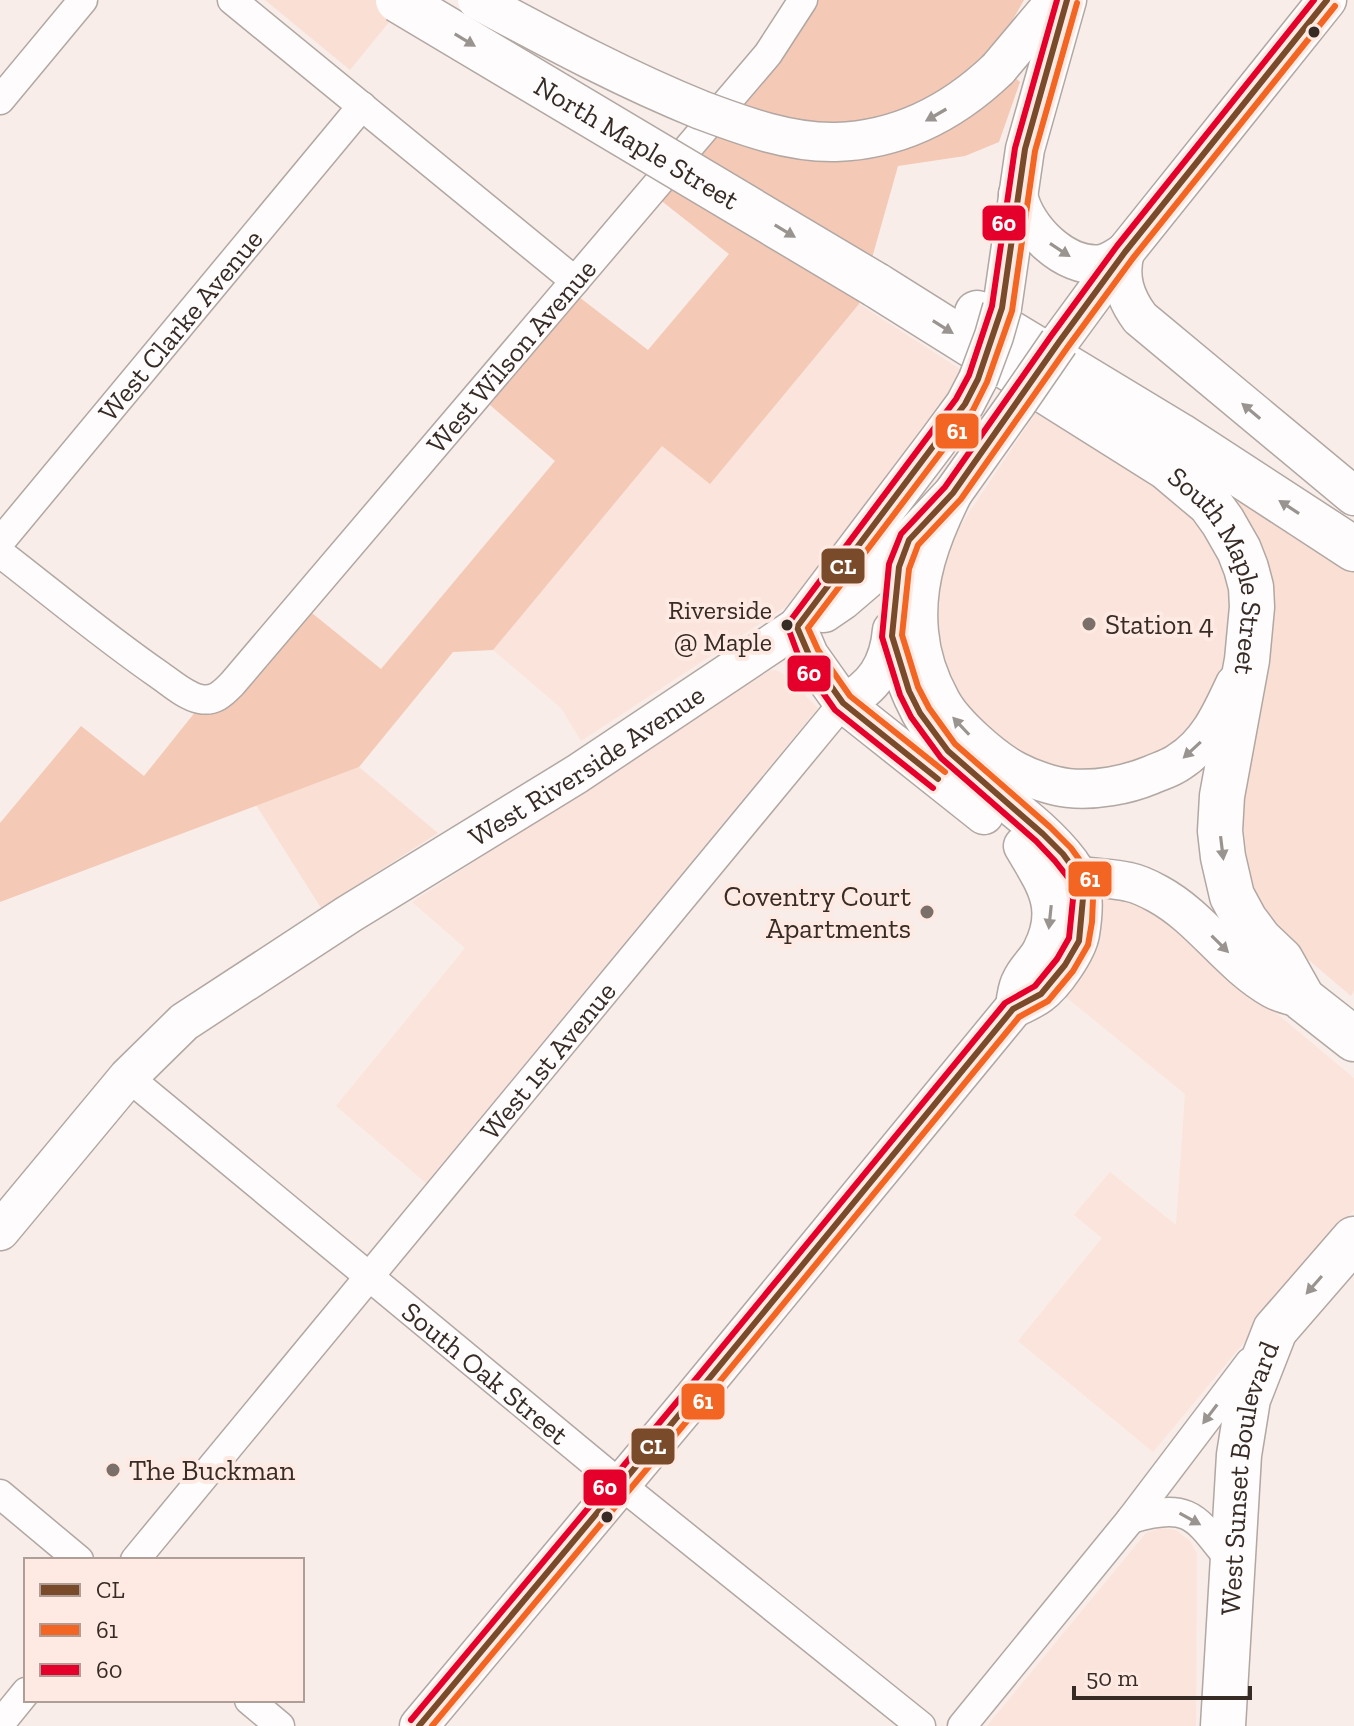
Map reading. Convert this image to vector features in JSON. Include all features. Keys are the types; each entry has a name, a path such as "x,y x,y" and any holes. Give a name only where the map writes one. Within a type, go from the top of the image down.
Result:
{"main road":[{"name":"North Maple Street","path":"398,0 884,273"},
{"name":"North Maple Street","path":"456,0 884,273"},
{"path":"477,0 666,96 746,127 807,140 838,142 886,136 908,129 976,90 998,69 1056,0"},
{"name":"West Riverside Avenue","path":"0,1231 128,1077 184,1022 349,914 577,774 797,627 965,404 978,379 1002,308 1025,149 1067,0"},
{"name":"West 1st Avenue","path":"797,627 828,611 871,576 953,493 1125,252 1327,0"},
{"path":"1018,194 1030,223 1050,245 1065,254 1100,264 1125,252"},
{"path":"1125,252 1122,267 1124,291 1140,318 1354,496"},
{"path":"884,273 1179,435 1354,549"},
{"name":"South Maple Street","path":"884,273 1166,467 1210,504 1223,522 1239,550 1251,587 1252,607 1247,660 1222,796 1220,831 1223,857 1238,908 1260,940 1281,960 1303,999"},
{"path":"953,493 930,543 923,572 918,612 921,649 942,704 962,728 1015,771 1068,788 1105,787 1140,780 1178,763 1212,730 1247,660"},
{"name":"West 1st Avenue","path":"843,703 872,684 883,666 892,636 899,567 909,540"},
{"name":"South Maple Street","path":"797,627 809,655 843,703 1023,846 1069,874 1128,881 1160,894 1190,916 1257,978 1275,990 1303,999 1354,1039"},
{"path":"419,1726 1013,1009 1041,994 1065,965 1079,941 1083,898 1079,876 1043,834 959,761 932,731 909,691 892,636"},
{"path":"1013,1009 1021,979 1043,949 1050,927 1052,903 1049,891 1023,846"},
{"name":"West Sunset Boulevard","path":"1223,1726 1239,1455 1248,1399 1275,1330 1354,1239"}],"street":[{"path":"0,100 83,0"},
{"path":"232,0 575,281"},
{"name":"West Wilson Avenue","path":"0,553 130,655 191,695 205,699 220,696 768,54 803,0"},
{"name":"West Clarke Avenue","path":"0,542 362,106"},
{"name":"West 1st Avenue","path":"137,1558 843,703"},
{"name":"South Oak Street","path":"128,1077 621,1485 921,1726"},
{"path":"962,1726 1131,1519 1275,1330"},
{"path":"0,1494 77,1558"},
{"path":"1131,1519 1154,1512 1177,1511 1199,1522 1232,1563"},
{"path":"0,1724 24,1694"},
{"path":"251,1702 280,1726"}],"shaded area":[{"path":"265,0 407,0 350,70"},
{"path":"811,0 1024,0 1003,37 989,53 1020,82 999,142 965,156 898,166 859,304 710,484 662,446 493,650 453,652 359,767 0,902 0,823 81,726 144,776 196,711 307,609 381,669 555,461 490,405 579,297 648,350 729,254 659,199"},
{"path":"859,304 963,371 948,398 822,564 785,607 581,741 561,708 493,650 662,445 710,483"},
{"path":"1047,412 1123,459 1192,516 1210,538 1227,577 1231,599 1228,661 1195,734 1107,778 1004,757 930,657 942,553 1035,414"},
{"path":"1221,479 1354,561 1354,991 1351,996 1285,940 1251,894 1240,794 1272,606"},
{"path":"775,670 818,708 426,1183 336,1106 465,948 412,902"},
{"path":"359,767 438,833 321,908 256,805"},
{"path":"1140,893 1173,927 1354,1078 1354,1210 1153,1452 1018,1341 1102,1238 1074,1215 1110,1172 1176,1225 1185,1094 1061,993 1098,896"},
{"path":"1161,1528 1176,1530 1190,1541 1197,1554 1196,1726 987,1726 1146,1533"}],"transit line":[{"name":"60","path":"933,788 835,710 800,660 787,625 956,399 969,375 992,306 1015,148 1057,0"},
{"name":"CL","path":"938,779 843,703 809,655 797,627 965,404 978,379 1002,308 1025,149 1067,0"},
{"name":"60","path":"411,1720 1005,1003 1035,986 1069,938 1073,899 1070,880 1036,841 941,758 911,717 900,695 882,637 889,564 901,534 945,487 1117,246 1314,0"},
{"name":"CL","path":"419,1726 1013,1009 1041,994 1065,965 1079,941 1083,898 1079,876 1043,834 948,751 920,713 909,691 892,636 899,567 909,540 953,493 1125,252 1327,0"},
{"name":"61","path":"945,772 850,696 818,650 808,628 973,410 987,382 1012,311 1035,151 1077,3"},
{"name":"61","path":"432,1726 1019,1017 1048,1001 1073,971 1088,945 1093,898 1089,873 1071,848 1050,827 955,744 918,687 902,635 909,569 918,545 961,499 1133,258 1335,6"}],"place":[{"name":"Station 4","path":"1089,624"},
{"name":"Riverside @ Maple","path":"787,625"},
{"name":"Coventry Court Apartments","path":"927,912"},
{"name":"The Buckman","path":"113,1470"}]}
